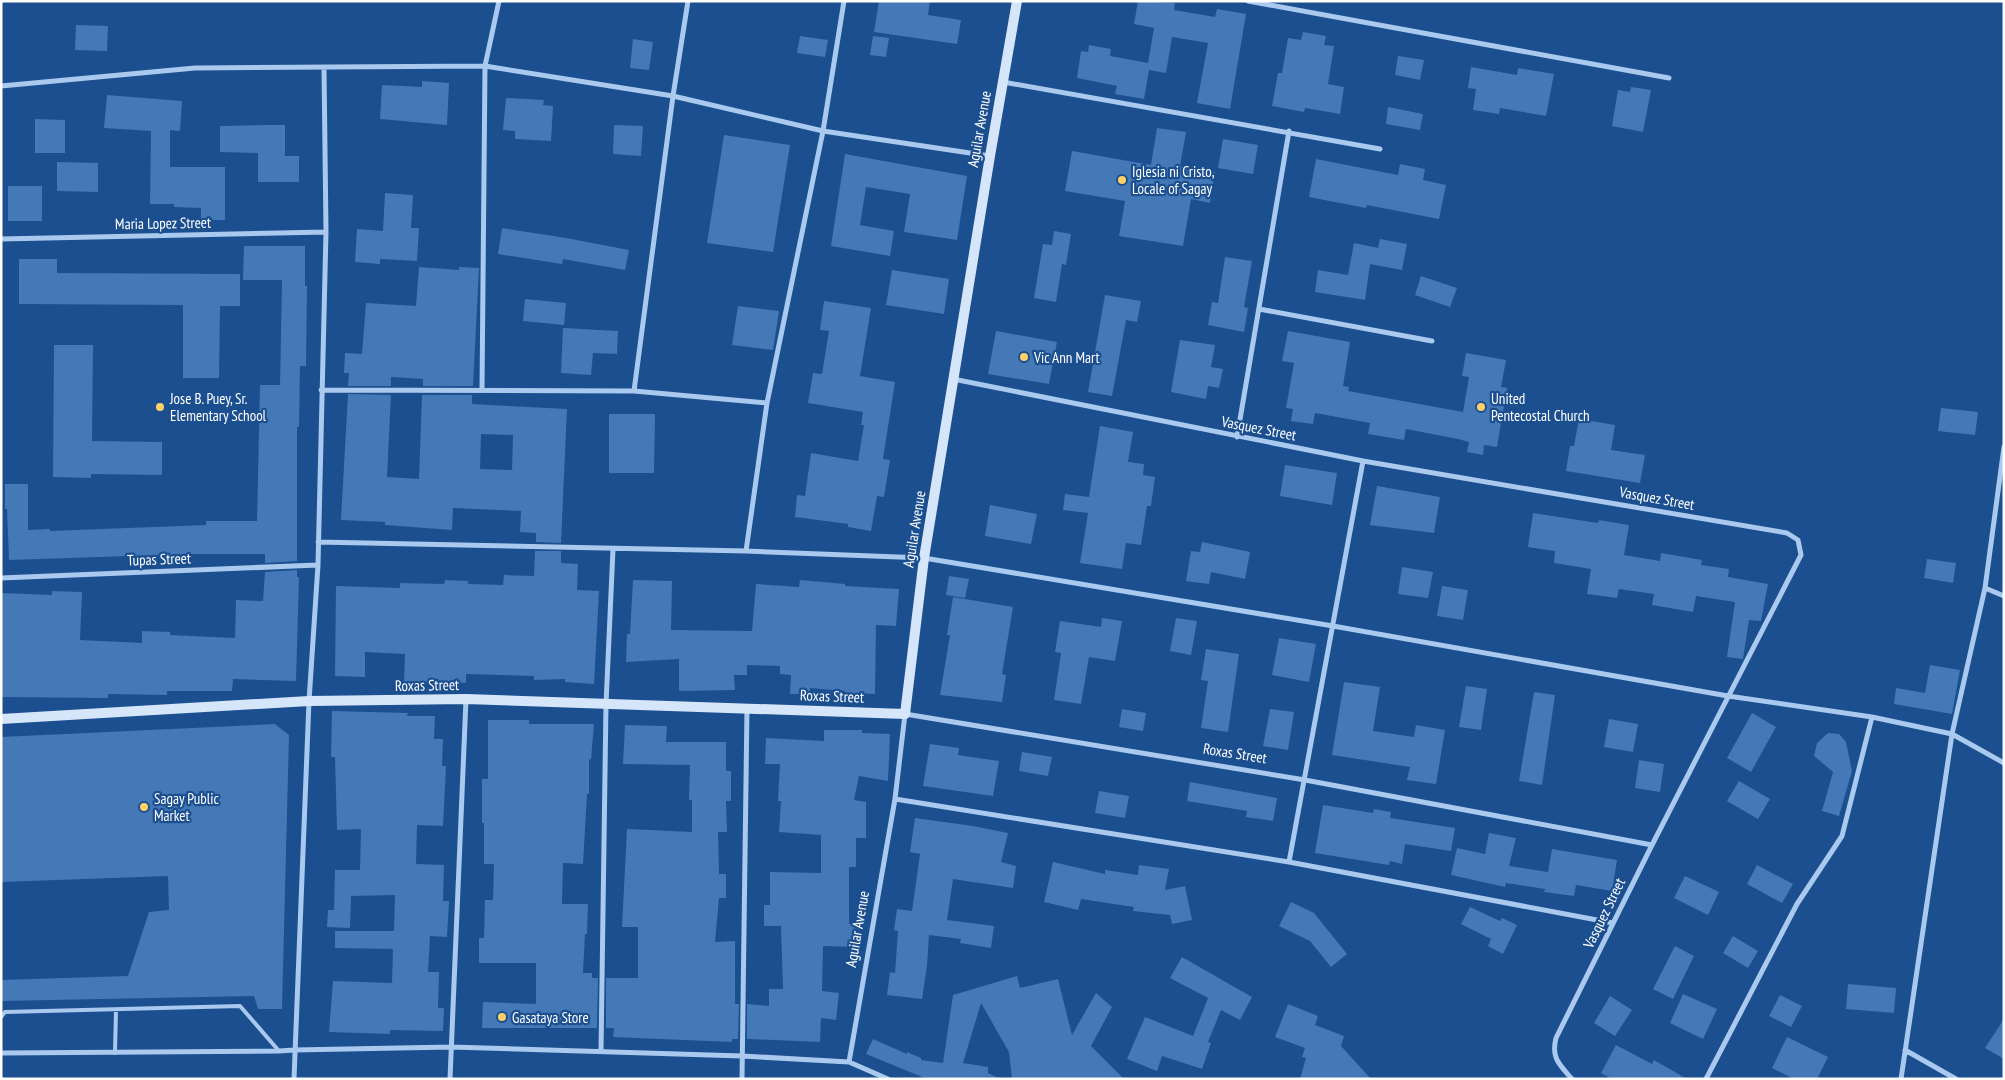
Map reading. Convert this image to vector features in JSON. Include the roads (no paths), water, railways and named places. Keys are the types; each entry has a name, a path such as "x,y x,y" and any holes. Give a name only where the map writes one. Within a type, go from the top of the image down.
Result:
{"street":[{"path":"482,390 485,66 499,1"},
{"path":"634,391 673,96 688,1"},
{"path":"746,551 768,403 823,131 844,1"},
{"name":"Aguilar Avenue","path":"849,1062 895,799 924,558 952,379 1017,1"},
{"path":"1248,1 1669,78"},
{"path":"1,86 195,68 485,66 673,96 823,131 990,156"},
{"path":"294,1079 309,701 318,565 326,232 324,68"},
{"path":"1003,82 1380,148"},
{"path":"1237,437 1289,131"},
{"name":"Maria Lopez Street","path":"1,239 326,232"},
{"path":"1259,309 1432,341"},
{"name":"Vasquez Street","path":"952,379 1363,461 1787,533 1798,540 1801,555 1652,845 1556,1038 1553,1049 1558,1062 1572,1079"},
{"path":"321,390 634,391 768,403"},
{"path":"1901,1079 1952,734 1985,588 2004,447"},
{"path":"1290,862 1363,461"},
{"path":"318,542 746,551 924,558 1333,626 1728,696 1872,717 1952,734 2004,763"},
{"path":"601,1051 606,704 613,549"},
{"name":"Tupas Street","path":"1,578 318,565"},
{"path":"1985,588 2004,596"},
{"path":"450,1079 466,699"},
{"name":"Roxas Street","path":"1,719 309,701 466,699 905,714 1305,780 1652,845"},
{"path":"742,1079 747,708"},
{"path":"1706,1079 1798,904 1842,836 1872,717"},
{"path":"895,799 1290,862 1613,923"},
{"path":"1,1053 280,1051 450,1047 601,1051 849,1062 888,1079"},
{"path":"1905,1050 1956,1079"}],"lane":[{"path":"1,1017 5,1012 240,1006 280,1051"},
{"path":"115,1053 116,1010"}],"place":[{"name":"Iglesia ni Cristo, Locale of Sagay","path":"1122,180"},
{"name":"Vic Ann Mart","path":"1024,357"},
{"name":"Jose B. Puey, Sr. Elementary School","path":"160,407"},
{"name":"United Pentecostal Church","path":"1481,407"},
{"name":"Sagay Public Market","path":"144,807"},
{"name":"Gasataya Store","path":"502,1017"}]}
